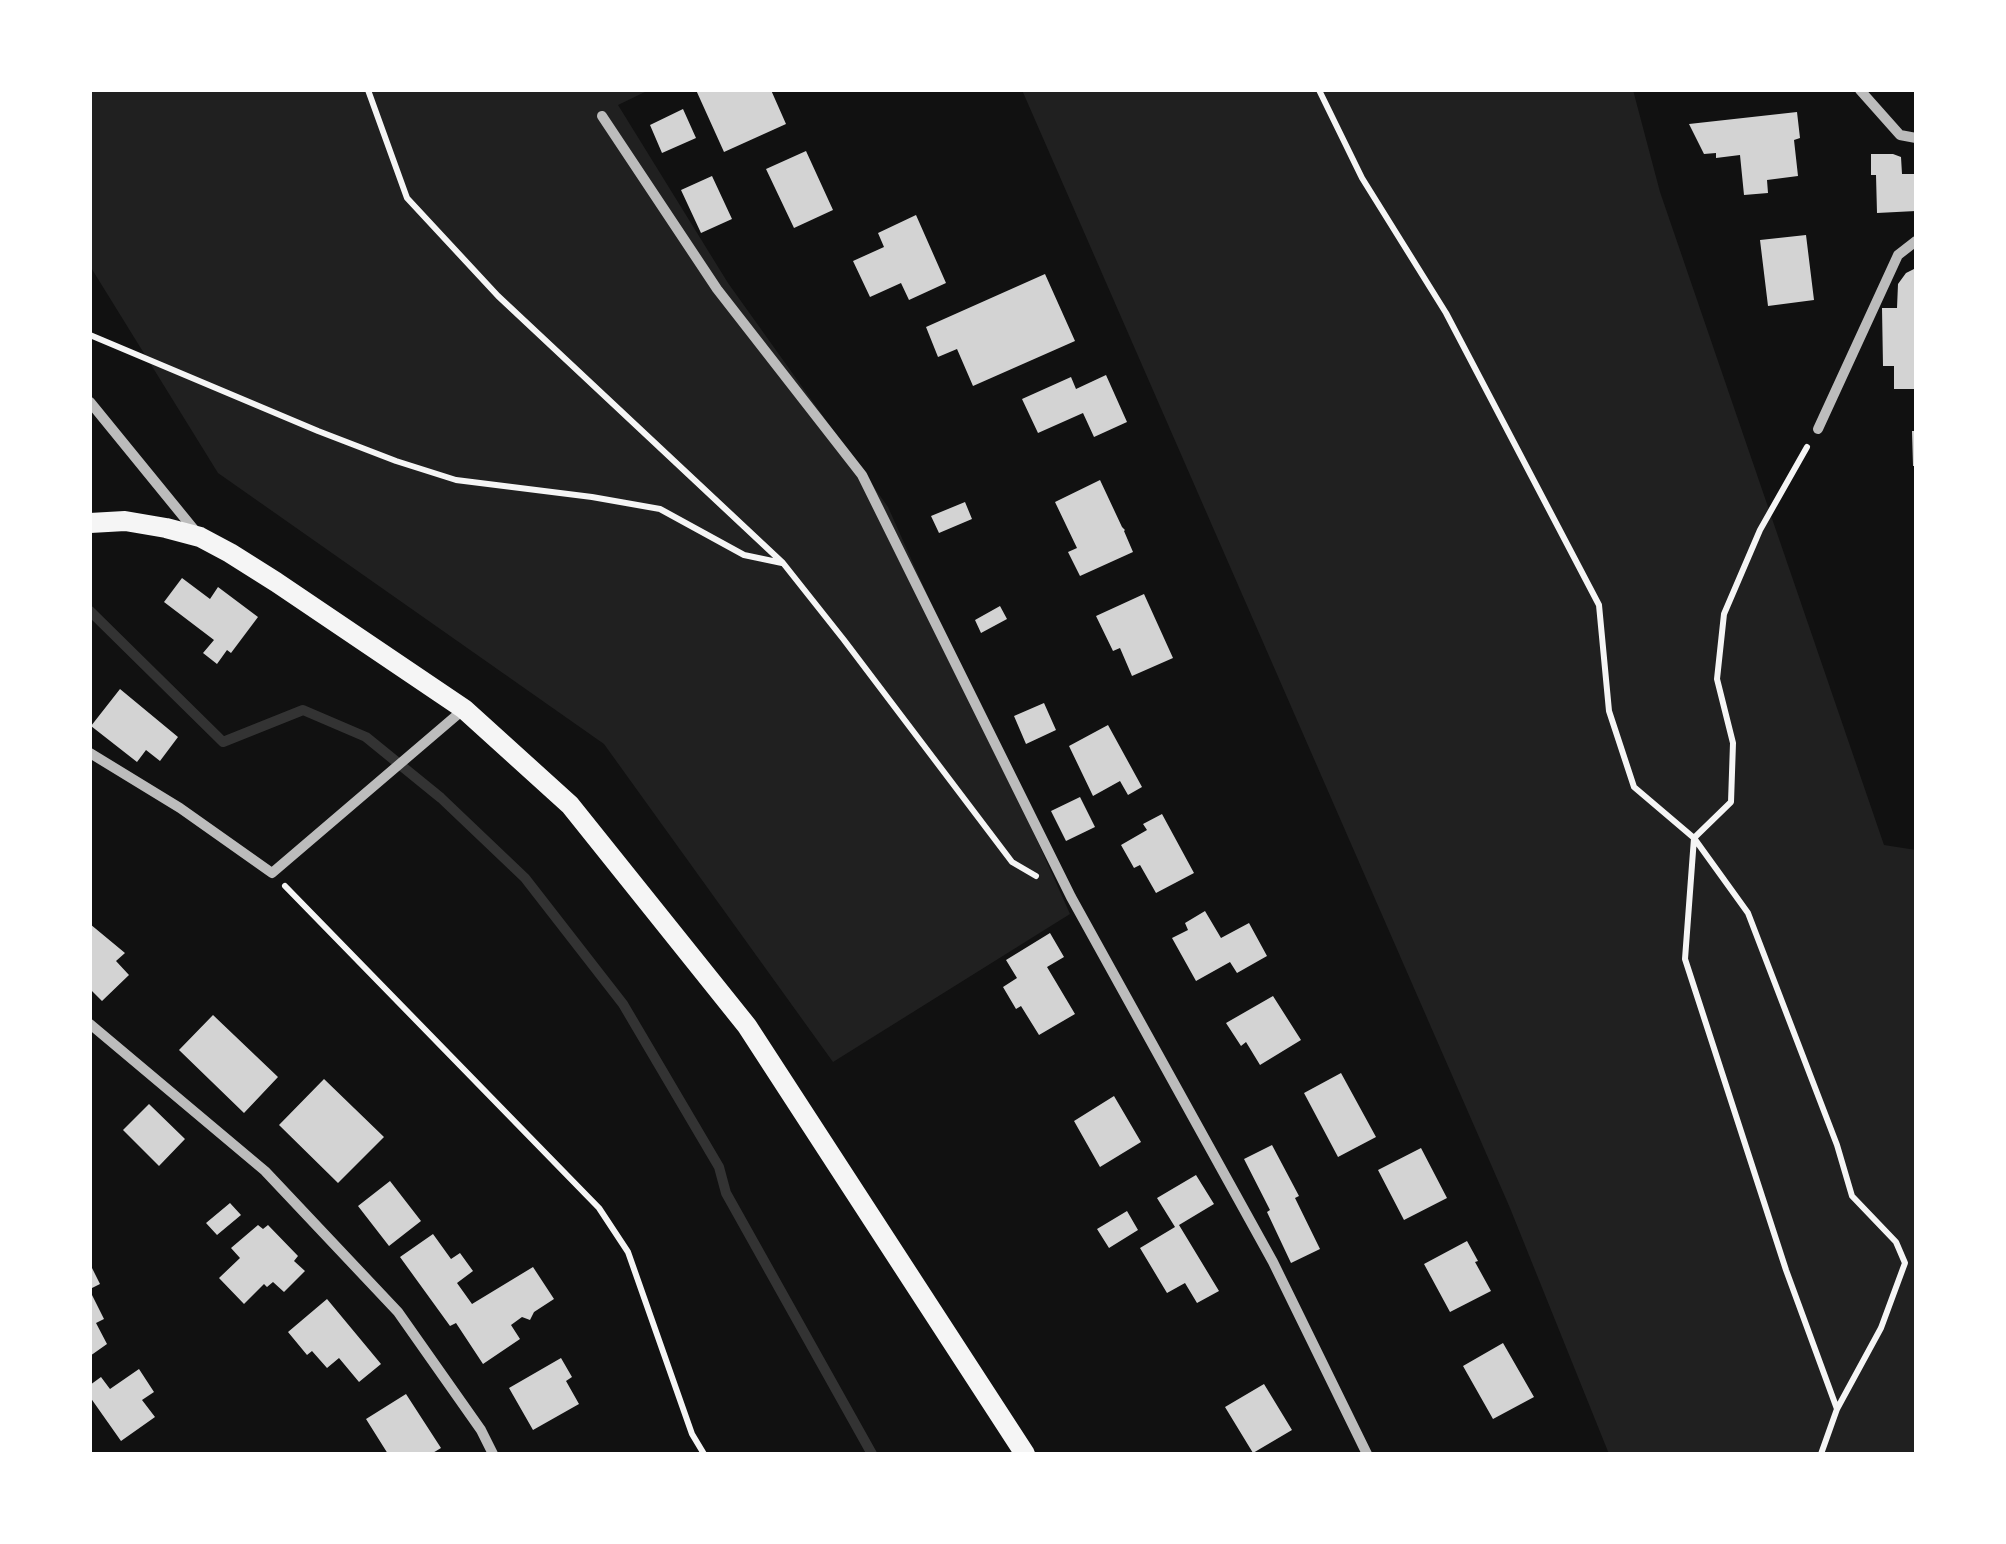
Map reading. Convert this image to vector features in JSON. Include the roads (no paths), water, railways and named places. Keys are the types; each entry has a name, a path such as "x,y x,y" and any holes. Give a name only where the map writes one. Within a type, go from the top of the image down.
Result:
{"main road":[{"path":"90,523 125,521 200,537 276,582 464,710 570,806 747,1026 1025,1454"}],"street":[{"path":"1860,90 1900,136 1916,138"},
{"path":"602,116 717,289 862,475 1071,897 1273,1262 1366,1454"},
{"path":"1818,428 1898,255 1916,241"},
{"path":"90,402 200,537"},
{"path":"90,752 272,872 464,710"},
{"path":"90,1024 265,1171 398,1312 493,1454"}],"waterway":[{"path":"90,611 223,742 303,710 366,737 441,798 525,878 623,1004 719,1167 726,1193 872,1454"}]}
